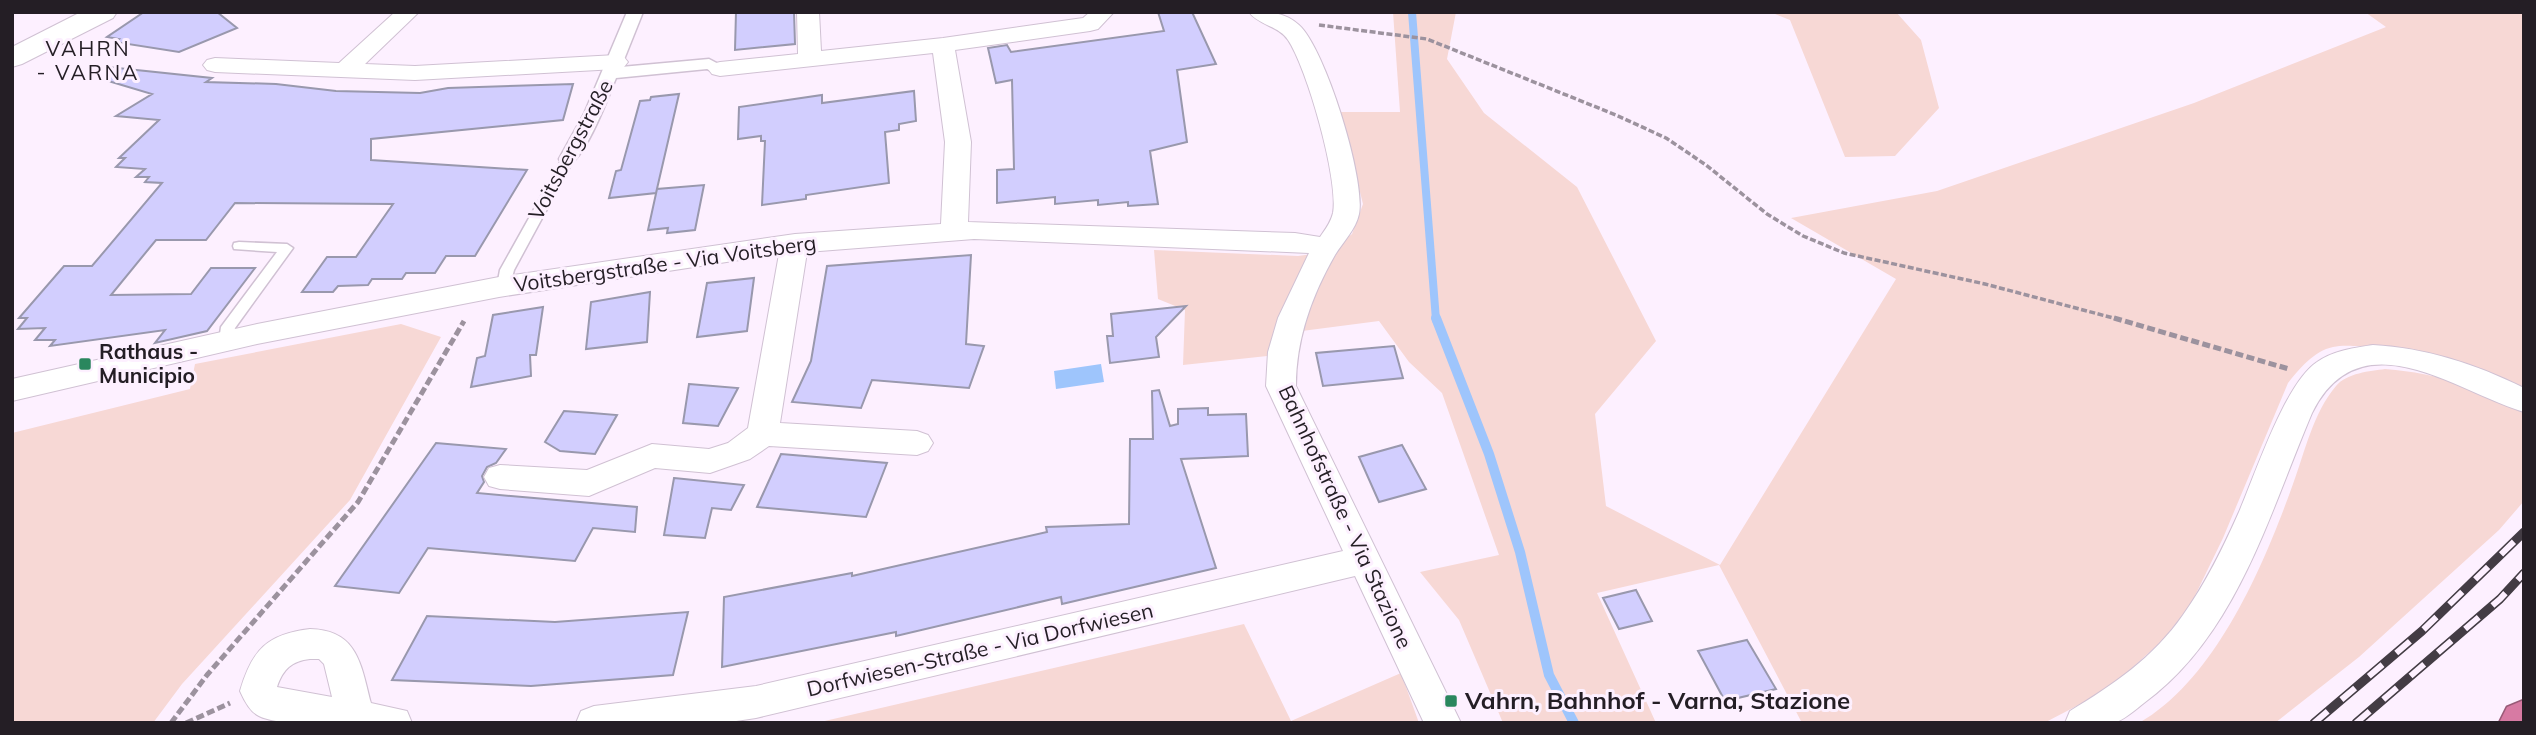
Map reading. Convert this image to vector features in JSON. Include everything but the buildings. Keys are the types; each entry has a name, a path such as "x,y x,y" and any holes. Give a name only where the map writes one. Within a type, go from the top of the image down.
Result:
{"street":[{"path":"12,58 103,12"},
{"path":"344,71 408,12"},
{"name":"Voitsbergstraße","path":"568,159 593,114 635,12"},
{"path":"808,12 810,60"},
{"path":"215,65 415,73 709,64 720,69 943,45 1090,24 1103,12"},
{"name":"Bahnhofstraße - Via Stazione","path":"1261,12 1290,19 1305,50 1342,167 1348,204 1346,215 1313,271 1284,340 1279,362 1281,386 1443,723"},
{"path":"943,45 958,142 954,231"},
{"name":"Voitsbergstraße - Via Voitsberg","path":"12,390 226,341 493,288 795,243 954,231 1242,240 1327,247"},
{"path":"763,434 795,243"},
{"path":"2083,723 2126,696 2178,649 2227,576 2315,380 2329,368 2352,358 2384,356 2420,360 2464,372 2524,401"},
{"path":"500,477 589,483 652,456 710,461 738,451 763,434 918,443"},
{"name":"Dorfwiesen-Straße - Via Dorfwiesen","path":"594,723 757,702 1363,560"},
{"path":"356,718 338,653 327,645 305,644 279,653 265,669 258,691 271,704 356,718 394,723"}],"lane":[{"name":"Voitsbergstraße","path":"493,288 508,270 568,159"},
{"path":"226,341 228,327 286,248 239,246"}],"path":[{"path":"1290,19 1307,24 1393,32 1427,39 1666,138 1706,165 1767,214 1803,236 1844,253 1973,281 2174,334 2285,368 2315,380"},
{"path":"171,723 207,675 358,502 493,288"},
{"path":"186,723 258,691"}],"shaded area":[{"path":"1393,12 1456,12 1447,59 1484,113 1577,187 1656,341 1595,414 1606,506 1720,565 1896,279 1791,218 1937,191 2194,103 2386,27 2365,12 2524,12 2524,391 2444,360 2403,349 2339,346 2313,356 2288,383 2223,538 2191,604 2163,640 2123,676 2090,699 2044,723 1802,723 1719,565 1597,593 1656,723 1503,723 1459,620 1420,572 1499,555 1442,393 1409,362 1379,321 1302,331 1277,355 1183,365 1185,310 1158,299 1154,250 1298,256 1327,252 1352,234 1363,204 1340,112 1400,112"},
{"path":"1770,12 1896,12 1921,40 1939,108 1895,156 1845,157 1790,20"},
{"path":"401,324 441,337 350,500 182,684 153,723 12,723 12,433 190,389 195,364"},
{"path":"2385,369 2424,374 2457,383 2489,395 2524,413 2524,501 2499,530 2359,657 2275,723 2139,723 2167,703 2191,678 2234,617 2268,549 2310,433 2328,397 2346,378"},
{"path":"1244,624 1291,721 1401,673 1419,723 816,723"}],"water":[{"path":"1101,364 1104,382 1056,389 1054,371"}],"waterway":[{"path":"1412,12 1436,320"},
{"path":"1436,318 1489,454 1520,552 1549,675 1574,723"}],"railway":[{"path":"2314,723 2422,631 2524,532"},
{"path":"2356,723 2500,599 2524,573"}],"place":[{"name":"Rathaus - Municipio","path":"85,364"},
{"name":"Vahrn, Bahnhof - Varna, Stazione","path":"1451,701"}],"district":[{"name":"VAHRN - VARNA","path":"88,61"}]}
